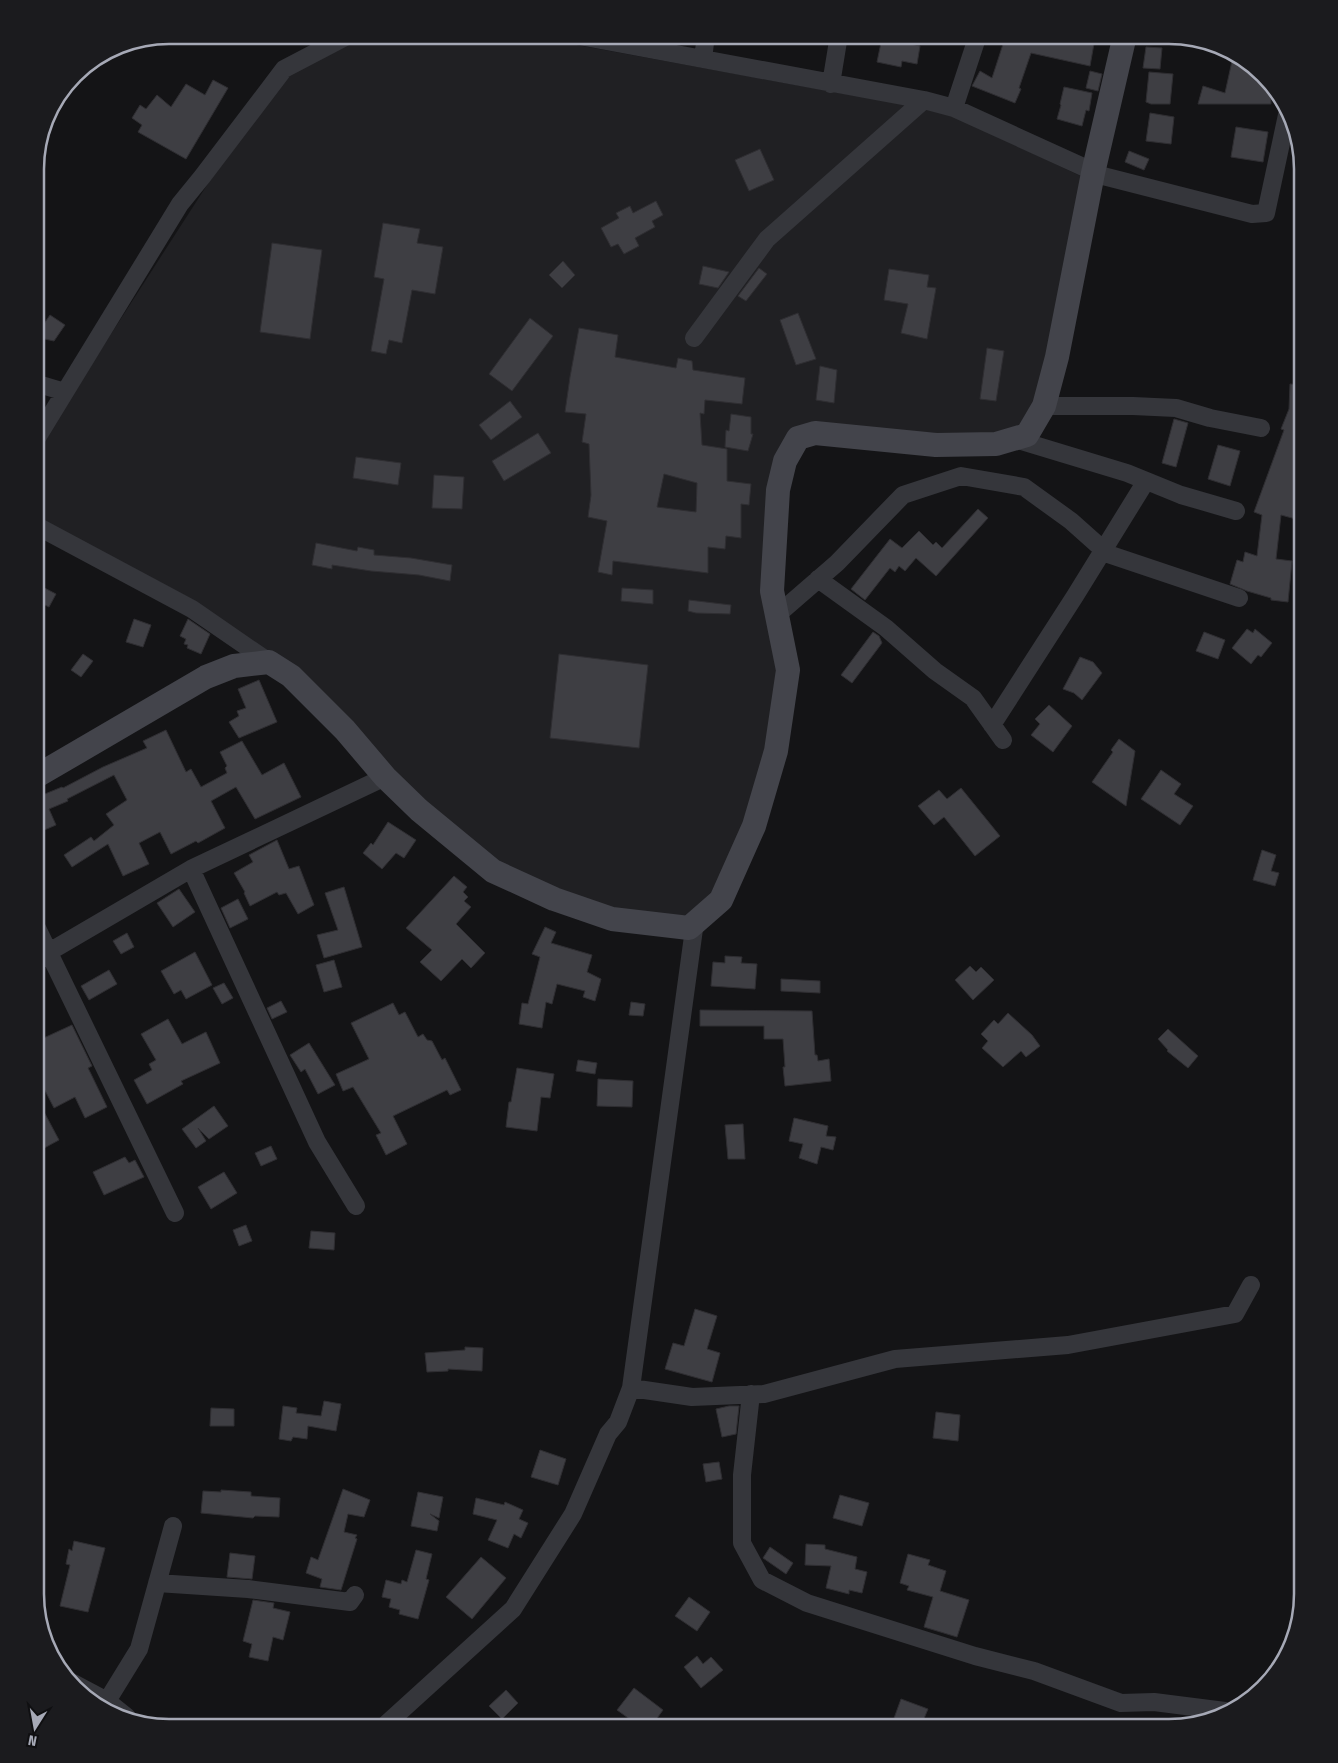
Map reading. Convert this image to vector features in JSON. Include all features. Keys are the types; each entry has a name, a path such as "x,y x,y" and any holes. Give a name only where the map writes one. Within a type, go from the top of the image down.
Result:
{"street":[{"path":"44,426 180,204 284,69 332,44"},
{"path":"623,44 924,100 954,108 1093,173 1252,214 1266,214 1285,123"},
{"path":"704,59 705,44"},
{"path":"831,84 838,44"},
{"path":"954,108 975,44"},
{"path":"690,928 721,900 754,826 776,751 788,670 772,591 778,490 785,461 798,438 815,433 936,445 996,444 1027,435 1044,406 1057,358 1093,173 1123,44"},
{"path":"694,338 767,239 924,100"},
{"path":"44,386 64,392"},
{"path":"1044,406 1176,408 1210,418 1261,428"},
{"path":"1015,439 1127,473 1181,495 1236,512"},
{"path":"777,615 837,563 903,495 960,476 1024,487 1071,522 1108,554 1238,598"},
{"path":"992,725 1146,481"},
{"path":"44,530 192,609 291,676 345,730 385,777 419,810 493,871 554,899 612,919 694,929 631,1388 618,1422 608,1434 573,1514 513,1609 392,1719"},
{"path":"818,579 886,628 935,671 973,698 1003,740"},
{"path":"44,772 206,677 234,666 269,662"},
{"path":"44,956 191,869 385,777"},
{"path":"191,869 317,1142 356,1206"},
{"path":"44,961 175,1213"},
{"path":"631,1388 692,1397 764,1394 895,1359 1068,1345 1235,1314 1251,1285"},
{"path":"751,1394 742,1475 742,1543 762,1580 807,1603 975,1656 1034,1671 1120,1703 1154,1702 1216,1710"},
{"path":"107,1701 139,1649 173,1526"},
{"path":"157,1583 248,1589 350,1602 355,1595"},
{"path":"95,1695 113,1706"}],"shaded area":[{"path":"350,44 571,44 923,108 951,115 1085,178 1037,403 1022,429 995,437 814,425 778,458 781,670 769,750 747,824 715,896 687,921 614,913 497,865 197,602 44,521 44,442 71,396 209,182 289,75"}],"building":[{"path":"881,44 910,44 920,46 917,64 902,61 901,67 877,62"},
{"path":"1003,44 1094,44 1090,66 1031,53 1015,103 972,86 980,71 992,78"},
{"path":"1146,47 1162,48 1160,69 1143,68"},
{"path":"1232,61 1258,80 1271,97 1271,104 1198,104 1203,86 1225,93"},
{"path":"1090,71 1102,74 1098,91 1086,88"},
{"path":"1149,72 1173,74 1170,104 1151,104 1146,102"},
{"path":"213,80 228,88 186,159 138,132 142,125 132,118 140,105 146,109 157,95 171,107 186,84 205,95"},
{"path":"1064,87 1092,93 1089,111 1086,110 1082,126 1057,119"},
{"path":"1150,113 1174,117 1171,144 1146,141"},
{"path":"1236,127 1268,132 1263,162 1231,157"},
{"path":"760,149 774,180 749,191 735,160"},
{"path":"1129,151 1149,159 1144,170 1125,162"},
{"path":"656,201 663,215 652,221 655,227 635,238 639,246 624,254 618,244 611,247 601,228 619,218 616,213 630,206 633,213"},
{"path":"383,223 420,229 417,243 443,247 435,294 412,290 402,343 389,340 386,354 371,351 384,279 374,277"},
{"path":"272,243 322,250 310,339 260,332"},
{"path":"563,261 575,275 562,288 549,275"},
{"path":"703,266 729,272 718,288 699,284"},
{"path":"759,268 767,274 746,301 738,296"},
{"path":"889,269 929,275 927,287 936,288 927,339 901,333 908,304 884,300"},
{"path":"798,313 816,359 796,365 780,320"},
{"path":"50,315 65,325 54,341 44,339 44,324"},
{"path":"530,318 553,336 512,391 489,374"},
{"path":"579,328 618,335 615,357 676,368 678,358 692,361 693,370 745,378 742,404 705,400 704,414 700,413 702,445 727,449 727,481 751,484 749,505 741,504 741,538 726,536 725,549 708,547 708,573 613,561 612,575 598,572 607,521 588,517 591,495 589,444 582,442 586,414 565,412","holes":["664,474 697,483 696,512 657,507"]},
{"path":"987,348 1004,351 996,401 980,399"},
{"path":"820,366 837,370 834,403 816,400"},
{"path":"1290,384 1294,384 1294,519 1281,515 1276,559 1292,561 1288,602 1271,600 1271,598 1230,584 1237,560 1243,562 1245,552 1257,556 1262,515 1254,512 1284,430 1281,429 1289,409"},
{"path":"510,401 522,417 491,440 479,425"},
{"path":"731,414 751,417 751,434 753,434 748,451 725,447 726,430 729,431"},
{"path":"1174,419 1188,423 1176,467 1162,463"},
{"path":"538,433 551,453 504,481 492,461"},
{"path":"1218,445 1240,451 1230,486 1208,479"},
{"path":"356,457 401,463 398,485 353,478"},
{"path":"434,475 464,477 462,509 432,508"},
{"path":"978,509 988,518 936,576 916,558 905,571 899,566 895,572 890,568 865,600 851,589 890,539 902,548 919,531 933,545 936,542 942,548"},
{"path":"316,543 357,551 358,547 374,550 374,555 411,558 452,565 450,581 419,575 371,571 332,565 332,569 312,565"},
{"path":"44,588 56,594 49,607 44,604"},
{"path":"622,588 653,590 653,604 621,601"},
{"path":"689,600 731,605 730,614 688,611"},
{"path":"134,619 151,625 143,647 126,642"},
{"path":"188,619 210,634 201,654 187,648 188,645 184,644 186,639 180,636"},
{"path":"1247,629 1253,633 1255,629 1272,643 1261,657 1258,655 1251,664 1232,648"},
{"path":"873,632 879,636 882,643 852,683 841,675"},
{"path":"1204,632 1225,640 1218,659 1196,651"},
{"path":"83,654 93,661 81,677 71,670"},
{"path":"559,654 648,665 639,748 550,738"},
{"path":"1080,657 1093,662 1102,673 1082,700 1074,693 1063,689"},
{"path":"259,680 277,722 239,738 229,722 239,716 237,711 246,708 238,689"},
{"path":"1049,705 1072,726 1053,752 1031,735 1040,724 1035,719"},
{"path":"166,730 186,772 191,769 201,787 227,773 225,768 227,766 220,752 242,741 262,775 284,763 301,797 255,819 236,787 211,801 225,828 198,843 196,841 171,854 160,832 139,843 149,864 123,876 108,844 72,867 64,855 91,837 94,841 114,825 106,814 127,800 114,775 67,799 68,801 49,809 56,825 44,830 44,794 63,788 103,767 147,748 143,741"},
{"path":"1119,739 1135,751 1126,806 1092,782 1113,752 1111,750"},
{"path":"1161,770 1181,784 1174,794 1193,806 1180,825 1141,799"},
{"path":"961,788 1000,836 975,856 944,817 934,825 918,806 939,790 947,799"},
{"path":"388,822 416,840 404,858 396,853 382,869 363,853 371,843 373,845"},
{"path":"277,840 289,869 299,866 314,905 298,914 286,893 279,895 277,892 250,906 245,892 234,873 253,862 249,855"},
{"path":"1262,850 1276,855 1271,871 1279,873 1275,886 1253,880"},
{"path":"454,876 467,887 463,892 468,897 464,901 471,907 456,924 485,953 471,968 462,959 441,981 420,962 432,950 406,928"},
{"path":"344,887 362,947 324,958 317,935 338,930 325,893"},
{"path":"179,889 195,912 173,927 157,903"},
{"path":"238,899 248,919 230,928 221,908"},
{"path":"545,927 556,932 551,943 592,955 587,972 601,979 595,1001 583,997 585,991 557,984 552,1004 546,1002 542,1028 519,1024 522,1003 528,1004 540,957 532,954"},
{"path":"127,933 134,947 121,954 113,941"},
{"path":"195,952 212,985 186,999 181,990 174,994 161,971"},
{"path":"725,956 742,957 741,963 757,964 755,989 711,986 713,962 725,963"},
{"path":"334,960 342,987 324,992 316,965"},
{"path":"970,966 976,972 981,967 994,980 973,1000 955,980"},
{"path":"109,970 117,984 89,1000 81,986"},
{"path":"781,979 820,981 820,993 781,991"},
{"path":"224,983 233,998 222,1004 213,988"},
{"path":"281,1001 287,1012 272,1019 267,1008"},
{"path":"631,1002 645,1004 643,1016 629,1015"},
{"path":"393,1003 399,1015 405,1012 418,1037 423,1034 427,1040 432,1041 442,1060 445,1058 461,1090 450,1095 447,1090 393,1116 407,1144 386,1155 376,1135 381,1133 353,1087 343,1091 336,1074 369,1059 351,1023"},
{"path":"700,1010 812,1011 815,1055 817,1055 818,1061 829,1059 831,1081 785,1086 783,1039 764,1039 764,1026 700,1026"},
{"path":"1008,1013 1032,1035 1040,1046 1026,1057 1021,1051 1003,1067 982,1048 988,1041 981,1034 994,1020 998,1024"},
{"path":"168,1019 182,1044 206,1032 220,1063 181,1081 183,1084 147,1104 134,1080 152,1070 149,1064 156,1060 141,1034"},
{"path":"72,1025 92,1066 88,1068 107,1107 85,1118 75,1097 54,1108 44,1089 44,1038"},
{"path":"1168,1029 1198,1056 1188,1068 1167,1051 1158,1039"},
{"path":"309,1043 335,1085 318,1094 305,1069 301,1072 290,1055"},
{"path":"578,1060 597,1063 595,1074 576,1071"},
{"path":"517,1068 554,1074 550,1098 541,1097 537,1131 506,1127 509,1102 511,1102"},
{"path":"598,1079 633,1081 632,1107 597,1106"},
{"path":"214,1106 228,1126 209,1139 198,1128 206,1141 196,1148 182,1129"},
{"path":"44,1112 59,1140 44,1148"},
{"path":"794,1118 828,1126 826,1136 836,1137 833,1150 821,1147 817,1164 799,1158 803,1144 789,1141"},
{"path":"743,1124 745,1159 728,1159 725,1125"},
{"path":"271,1146 277,1159 261,1166 255,1153"},
{"path":"125,1157 129,1163 135,1160 144,1177 104,1195 93,1172"},
{"path":"224,1172 237,1193 211,1209 198,1187"},
{"path":"246,1225 252,1241 239,1246 233,1230"},
{"path":"311,1231 335,1233 334,1250 309,1248"},
{"path":"695,1309 717,1316 707,1349 720,1353 712,1382 665,1369 673,1343 684,1346"},
{"path":"465,1347 483,1348 482,1371 448,1369 448,1371 427,1372 425,1353 465,1350"},
{"path":"324,1401 341,1404 336,1431 308,1426 307,1439 293,1437 291,1441 279,1439 283,1406 297,1408 296,1413 321,1416"},
{"path":"739,1406 736,1434 722,1437 716,1409"},
{"path":"211,1408 234,1409 234,1426 210,1426"},
{"path":"936,1412 960,1415 958,1441 933,1438"},
{"path":"540,1450 566,1459 558,1485 531,1477"},
{"path":"719,1462 722,1479 706,1482 703,1464"},
{"path":"343,1489 370,1500 364,1517 348,1514 344,1532 357,1535 355,1538 357,1539 341,1590 320,1587 322,1579 306,1573 311,1557 318,1560"},
{"path":"221,1490 251,1492 251,1496 280,1498 279,1517 255,1516 253,1518 201,1513 203,1491 221,1492"},
{"path":"418,1492 443,1497 439,1518 430,1514 439,1521 437,1531 411,1526"},
{"path":"840,1495 869,1503 862,1526 833,1518"},
{"path":"476,1498 504,1505 505,1502 523,1510 519,1519 528,1523 521,1538 514,1534 508,1548 488,1540 497,1520 473,1514"},
{"path":"74,1541 105,1548 88,1612 60,1606 70,1565 66,1564 69,1549 72,1551"},
{"path":"806,1544 825,1545 825,1549 857,1557 855,1569 867,1572 862,1593 849,1590 849,1594 826,1588 831,1566 805,1565"},
{"path":"770,1547 793,1563 786,1574 763,1558"},
{"path":"416,1550 432,1554 426,1579 429,1580 418,1619 399,1614 400,1610 389,1607 391,1599 382,1597 386,1580 401,1584 402,1580 407,1582"},
{"path":"230,1553 255,1556 252,1579 227,1577"},
{"path":"908,1554 930,1560 928,1565 946,1571 940,1591 969,1600 957,1637 924,1627 933,1597 907,1590 909,1586 900,1583"},
{"path":"481,1557 506,1578 472,1619 446,1597"},
{"path":"689,1597 710,1612 697,1631 675,1616"},
{"path":"253,1600 274,1603 273,1608 290,1612 283,1640 273,1637 268,1661 249,1657 252,1644 243,1641"},
{"path":"697,1656 703,1664 711,1657 723,1670 701,1688 684,1667"},
{"path":"634,1688 663,1710 656,1719 630,1719 617,1710"},
{"path":"506,1690 518,1703 502,1719 489,1706"},
{"path":"901,1699 928,1709 924,1719 894,1719"}]}
